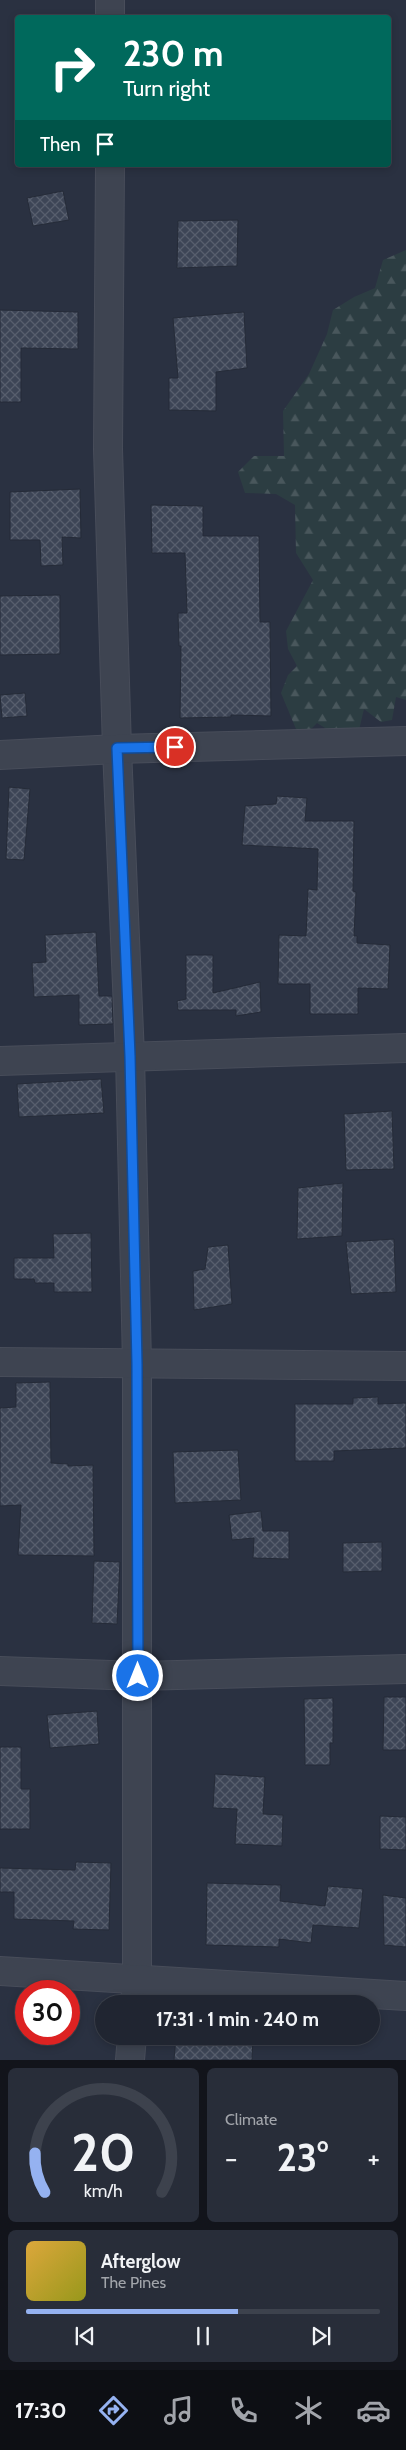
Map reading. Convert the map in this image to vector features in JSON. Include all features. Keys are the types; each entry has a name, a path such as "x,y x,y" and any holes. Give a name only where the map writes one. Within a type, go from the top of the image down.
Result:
{"street":[{"path":"110,0 110,15"},
{"path":"110,167 108,449 117,748 130,1056 137,1364 136,1992"},
{"path":"0,755 117,748 406,741"},
{"path":"0,1061 406,1048"},
{"path":"0,1362 406,1366"},
{"path":"0,1671 138,1676 406,1669"},
{"path":"0,1971 136,1992 406,1996"},
{"path":"130,2060 131,2045"}],"green space":[{"path":"406,250 406,700 396,697 392,720 381,722 364,709 359,730 333,733 317,723 306,734 296,729 281,693 288,675 297,666 288,649 286,631 313,580 296,553 295,505 276,494 245,493 238,472 254,456 284,456 283,411 309,374 327,334 333,310 354,297 375,288 383,260"}],"building":[{"path":"63,191 69,220 33,226 27,198"},
{"path":"238,220 237,266 177,268 178,221"},
{"path":"0,310 78,312 78,349 21,348 21,402 0,402"},
{"path":"244,312 247,368 216,372 216,411 169,410 169,378 178,378 173,318"},
{"path":"80,489 81,538 62,537 63,565 41,566 40,540 10,540 10,492"},
{"path":"151,505 203,506 203,536 259,536 260,622 270,622 271,716 231,715 231,717 180,718 181,646 179,646 178,613 187,613 185,553 152,553"},
{"path":"60,595 60,654 0,655 0,596"},
{"path":"25,693 27,716 2,718 0,695"},
{"path":"9,787 30,789 24,860 6,859"},
{"path":"277,796 307,798 305,821 354,821 353,891 356,892 354,936 357,936 357,943 390,945 388,989 358,988 358,1014 310,1014 310,984 278,984 279,935 306,936 308,889 317,890 318,849 242,845 245,806 276,804"},
{"path":"96,932 99,996 112,996 113,1024 79,1025 79,995 34,997 32,963 46,962 45,935"},
{"path":"186,955 213,955 213,993 260,982 261,1012 236,1016 236,1010 178,1010 177,1001 186,999"},
{"path":"101,1079 104,1113 19,1117 17,1084"},
{"path":"392,1111 394,1169 346,1170 344,1114"},
{"path":"343,1183 342,1236 297,1239 298,1188"},
{"path":"91,1233 92,1292 54,1292 54,1283 35,1283 34,1279 14,1279 14,1258 54,1258 53,1234"},
{"path":"394,1239 396,1292 351,1294 346,1242"},
{"path":"228,1245 232,1304 194,1310 193,1271 205,1269 208,1247"},
{"path":"50,1382 51,1463 68,1464 68,1466 93,1465 94,1556 18,1555 21,1505 0,1506 0,1408 16,1407 16,1383"},
{"path":"378,1397 378,1404 406,1403 406,1448 334,1451 334,1461 295,1461 295,1404 353,1404 353,1398"},
{"path":"238,1450 241,1500 175,1503 173,1452"},
{"path":"261,1511 263,1531 289,1531 289,1559 253,1558 254,1538 232,1540 229,1515"},
{"path":"382,1542 382,1571 343,1572 343,1543"},
{"path":"94,1561 120,1562 117,1624 92,1623"},
{"path":"384,1697 406,1697 406,1750 383,1750"},
{"path":"333,1698 333,1743 330,1743 330,1765 305,1765 304,1699"},
{"path":"97,1711 99,1744 50,1748 47,1715"},
{"path":"0,1747 21,1747 21,1789 30,1789 30,1829 0,1829"},
{"path":"215,1774 265,1777 263,1814 283,1815 282,1846 235,1844 237,1809 213,1808"},
{"path":"380,1816 406,1817 406,1850 380,1849"},
{"path":"76,1862 111,1863 109,1930 73,1929 74,1921 14,1919 14,1892 0,1892 0,1868 75,1870"},
{"path":"207,1883 281,1885 280,1901 325,1906 328,1886 363,1889 359,1928 313,1925 311,1943 279,1939 279,1947 206,1945"},
{"path":"383,1895 406,1898 406,1947 384,1945"},
{"path":"175,2045 253,2045 252,2060 174,2060"}],"route":[{"path":"138,1676 137,1364 130,1056 117,748 175,747"}]}
